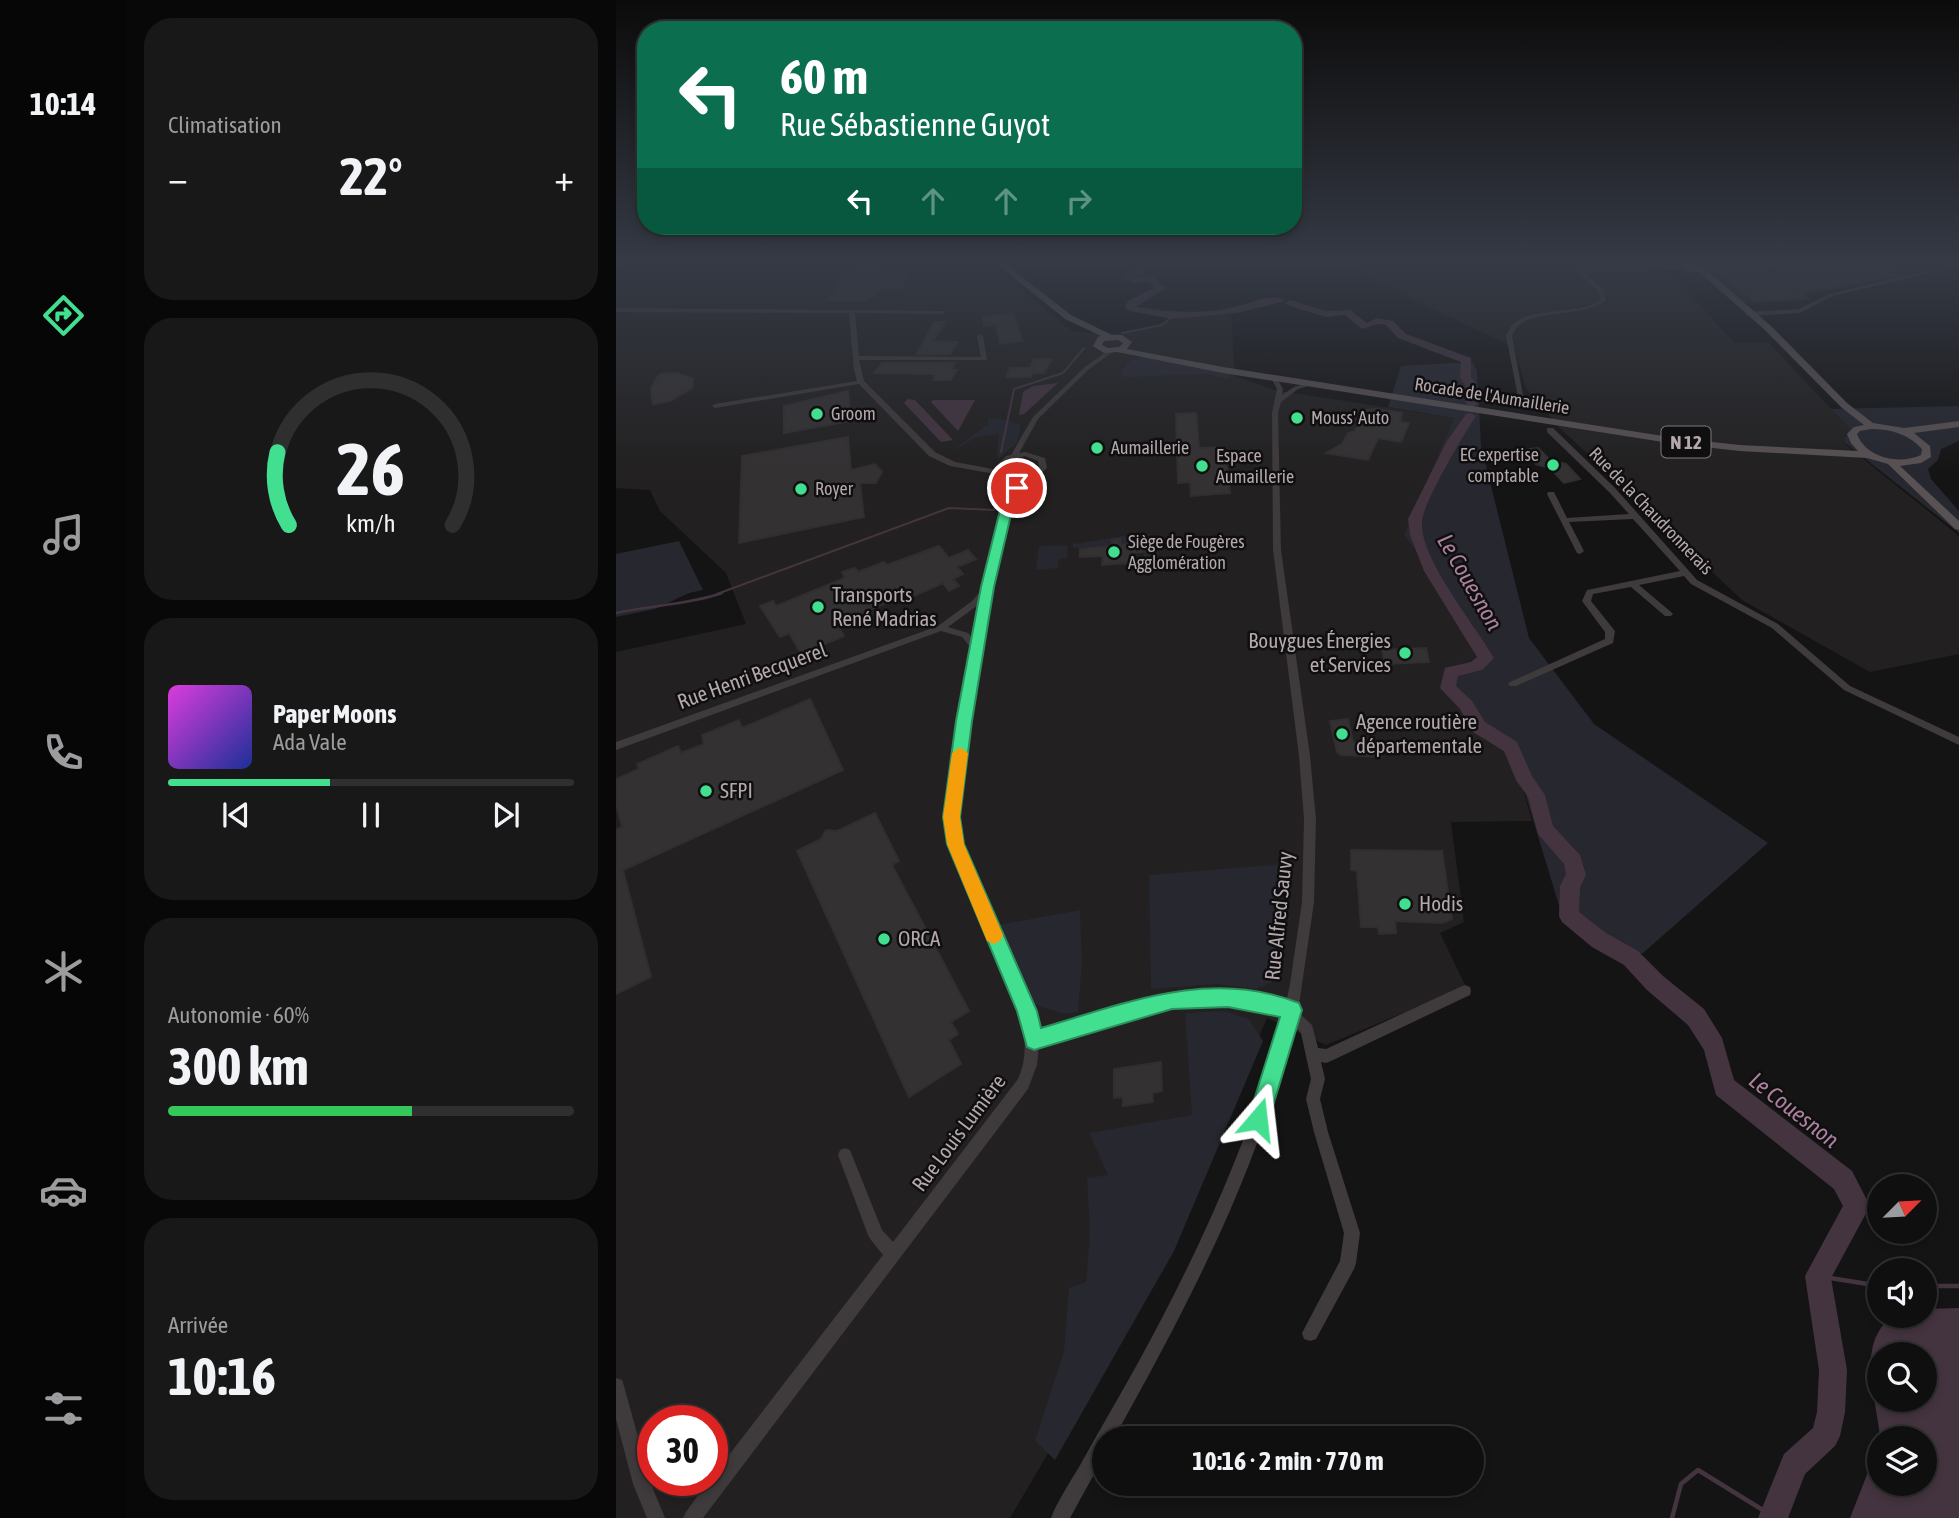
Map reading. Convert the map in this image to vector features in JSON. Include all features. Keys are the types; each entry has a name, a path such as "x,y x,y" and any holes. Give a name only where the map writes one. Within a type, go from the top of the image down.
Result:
{"main road":[{"path":"1091,334 1099,345 1109,337 1101,334"},
{"path":"1770,334 1828,394 1857,429"},
{"path":"1771,334 1844,405 1871,426"},
{"name":"Rocade de l'Aumaillerie","path":"1109,337 1123,338 1128,344 1168,359"},
{"path":"1115,350 1128,344"},
{"name":"Rocade de l'Aumaillerie","path":"1099,345 1274,378 1710,446 1870,455"},
{"path":"1902,431 1921,441 1928,453 1926,457 1913,463 1889,461 1870,455 1853,441 1852,434 1857,429 1871,426 1902,431 1959,425"},
{"path":"1921,441 1959,425"},
{"name":"Rocade de l'Aumaillerie","path":"1811,452 1844,446 1853,441"},
{"path":"1889,461 1950,517"},
{"path":"1913,463 1916,477 1959,527"}],"street":[{"path":"854,334 861,382 932,454 953,464 998,472 1009,479 1024,479"},
{"path":"1507,414 1522,406 1509,334"},
{"path":"856,358 985,359 980,336"},
{"path":"1087,369 1099,345"},
{"path":"1014,456 1035,418 1087,369 1115,350"},
{"name":"Rue Alfred Sauvy","path":"1111,1426 1175,1311 1233,1187 1292,1012 1308,902 1310,820 1302,736 1278,566 1275,413 1280,389 1274,378"},
{"path":"715,406 861,382"},
{"path":"1278,401 1296,388 1312,384"},
{"name":"Rue de la Chaudronnerais","path":"1522,406 1550,430 1636,516 1684,573 1707,591 1737,604 1775,626 1847,688 1959,741"},
{"path":"1550,430 1562,423"},
{"path":"977,467 1001,463 1014,456 1030,455 1026,438"},
{"name":"Rue Louis Lumière","path":"1008,502 1024,479 1038,474 1044,466 1040,458 1030,455"},
{"path":"998,472 1001,463"},
{"name":"Rue Louis Lumière","path":"692,1518 1023,1084 1032,1066 1034,1040 1027,1011 956,844 952,817 976,649 987,587 1008,502 1009,479"},
{"path":"1551,494 1580,551"},
{"path":"1566,520 1636,516"},
{"path":"1513,684 1610,641 1609,631 1589,606 1587,595 1684,573"},
{"path":"1632,583 1668,614"},
{"name":"Rue Henri Becquerel","path":"616,746 941,628 958,618 987,587"},
{"path":"958,618 975,618 981,623"},
{"name":"Rue Henri Becquerel","path":"941,628 981,623"},
{"path":"941,628 965,635 976,649"},
{"path":"1313,1054 1326,1056 1465,991"},
{"path":"1034,1040 1172,1000 1228,998 1292,1012 1307,1030 1318,1079 1313,1099 1352,1233 1348,1263 1310,1333"},
{"path":"845,1155 876,1236 893,1254"},
{"path":"616,1386 642,1484 656,1518"},
{"name":"Rue Alfred Sauvy","path":"1060,1518 1092,1461"}],"shaded area":[{"path":"616,334 1232,334 1235,376 1274,390 1454,418 1405,535 1475,628 1471,638 1484,654 1484,662 1466,705 1469,728 1515,760 1532,821 1451,822 1464,922 1440,933 1466,987 1326,1045 1267,1018 1167,1252 1010,1518 616,1518 616,652 746,624 726,573 660,511 650,490 616,488"},
{"path":"1486,334 1726,334 1734,342 1769,343 1849,428 1844,443 1959,536 1959,654 1870,672 1742,600 1559,427 1526,388 1514,347"},
{"path":"1146,356 1229,374 1229,379 1207,374 1123,377 1121,373 1130,361"},
{"path":"1472,362 1477,371 1481,446 1529,638 1594,724 1768,843 1643,953 1614,959 1561,912 1515,760 1469,728 1466,705 1444,690 1445,667 1483,662 1484,654 1471,638 1475,628 1404,535 1454,418 1388,407 1401,366"},
{"path":"1058,383 1024,414 1019,415 1023,392 1033,386"},
{"path":"908,399 915,400 953,440 941,442 904,403"},
{"path":"975,400 958,431 931,402"},
{"path":"1959,406 1959,441 1941,449 1938,460 1928,469 1931,479 1959,511 1959,533 1844,442 1849,428 1831,409"},
{"path":"999,418 1021,425 1017,443 997,460 999,434 977,437 952,451 988,424 988,419"},
{"path":"1123,536 1158,538 1159,556 1144,557 1144,552 1152,551 1152,543 1120,545 1119,539 1112,540 1112,546 1073,548 1073,544"},
{"path":"679,541 703,590 689,593 655,609 616,617 616,554"},
{"path":"1068,545 1067,558 1059,559 1058,568 1036,570 1039,546"},
{"path":"1285,864 1272,982 1256,989 1217,984 1151,989 1149,875"},
{"path":"1080,910 1082,963 1078,1012 1064,1014 1034,1004 998,925"},
{"path":"1224,1011 1249,1019 1263,1041 1174,1251 1055,1460 1035,1441 1064,1351 1069,1288 1086,1282 1090,1234 1087,1178 1108,1175 1089,1133 1192,1115 1185,1013"},
{"path":"1959,1308 1959,1518 1850,1518 1867,1475 1867,1496 1937,1496 1937,1426 1878,1426 1876,1412 1937,1412 1937,1342 1874,1342 1881,1328 1937,1328 1937,1309"}],"building":[{"path":"928,334 938,334 930,341 958,342 950,354 917,354"},
{"path":"998,334 1020,334 1022,341 1000,344"},
{"path":"1034,359 1052,359 1044,373 1033,373 1031,377 1006,377 1010,368 1030,368"},
{"path":"882,363 955,363 951,370 957,370 951,380 933,380 936,374 874,373"},
{"path":"677,373 693,379 692,388 670,401 653,404 651,389 657,377 661,374"},
{"name":"Groom","path":"848,391 851,421 784,433 784,406"},
{"path":"1366,410 1402,413 1400,422 1409,423 1401,442 1378,438 1368,460 1326,453 1342,444 1348,433 1355,431"},
{"name":"Espace Aumaillerie","path":"1196,413 1199,448 1222,447 1225,451 1230,493 1191,496 1190,482 1178,483 1176,414"},
{"name":"Royer","path":"848,437 851,470 875,464 882,472 876,483 860,483 864,517 739,543 742,456"},
{"name":"EC expertise comptable","path":"1538,448 1551,461 1566,464 1580,479 1564,483 1550,468 1536,464 1523,450"},
{"name":"Siège de Fougères Agglomération","path":"1120,539 1120,545 1152,542 1152,551 1130,553 1130,563 1102,565 1103,556 1080,557 1080,549 1112,546 1112,540"},
{"name":"Transports René Madrias","path":"939,546 949,558 968,550 976,559 957,567 963,574 953,579 959,586 949,591 943,583 916,595 899,600 897,598 837,624 844,636 801,654 789,633 780,637 760,606 773,601 776,606 845,578 842,572 855,568 858,572 884,562 887,565"},
{"name":"Bouygues Énergies et Services","path":"1426,648 1429,662 1385,664 1382,650"},
{"name":"SFPI","path":"810,699 843,770 623,870 651,977 616,994 616,830 622,827 616,804 616,779 639,769 637,764 678,746 681,753 704,744 702,735 739,720 742,728"},
{"name":"Agence routière départementale","path":"1348,719 1353,742 1381,743 1382,757 1341,755 1337,752 1330,721"},
{"name":"ORCA","path":"875,813 899,861 892,865 969,1011 951,1022 958,1034 949,1040 961,1064 909,1097 797,851 821,839 826,830 837,831"},
{"name":"Hodis","path":"1351,850 1442,851 1452,919 1442,923 1395,921 1396,933 1379,934 1378,927 1361,927 1357,871 1351,870"},
{"path":"1161,1062 1162,1091 1152,1093 1153,1102 1123,1106 1123,1097 1114,1098 1114,1069"}],"waterway":[{"name":"Le Couesnon","path":"1400,334 1467,360 1465,377 1471,385 1472,404"},
{"path":"1001,452 1014,389 1063,373 1084,348"},
{"name":"Le Couesnon","path":"1470,416 1453,441 1415,519 1416,535 1431,571 1486,658 1476,666 1451,672 1448,688 1466,705 1479,727 1511,747 1525,780 1536,795 1545,829 1573,861 1576,875 1570,886 1569,916 1599,940 1631,958 1655,983 1696,1017 1714,1046 1724,1087 1843,1180 1857,1206 1818,1276 1833,1370 1831,1412 1825,1436 1794,1464 1773,1518"},
{"path":"717,594 949,508 994,510 1001,482"},
{"path":"616,613 697,600 722,593"},
{"path":"1818,1276 1867,1284"},
{"path":"1937,1286 1959,1286"},
{"path":"1672,1518 1681,1484 1698,1470 1774,1517"}],"slow traffic":[{"path":"960,753 952,817 956,844 994,935"}],"place":[{"name":"Groom","path":"817,414"},
{"name":"Mouss' Auto","path":"1297,418"},
{"name":"Aumaillerie","path":"1097,448"},
{"name":"EC expertise comptable","path":"1553,465"},
{"name":"Espace Aumaillerie","path":"1202,466"},
{"name":"Royer","path":"801,489"},
{"name":"Siège de Fougères Agglomération","path":"1114,552"},
{"name":"Transports René Madrias","path":"818,607"},
{"name":"Bouygues Énergies et Services","path":"1405,653"},
{"name":"Agence routière départementale","path":"1342,734"},
{"name":"SFPI","path":"706,791"},
{"name":"Hodis","path":"1405,904"},
{"name":"ORCA","path":"884,939"}],"route":[{"path":"1017,488 1008,502 987,587 964,721 952,817 956,844 1027,1011 1034,1040 1172,1000 1228,998 1292,1010 1258,1119"}]}
